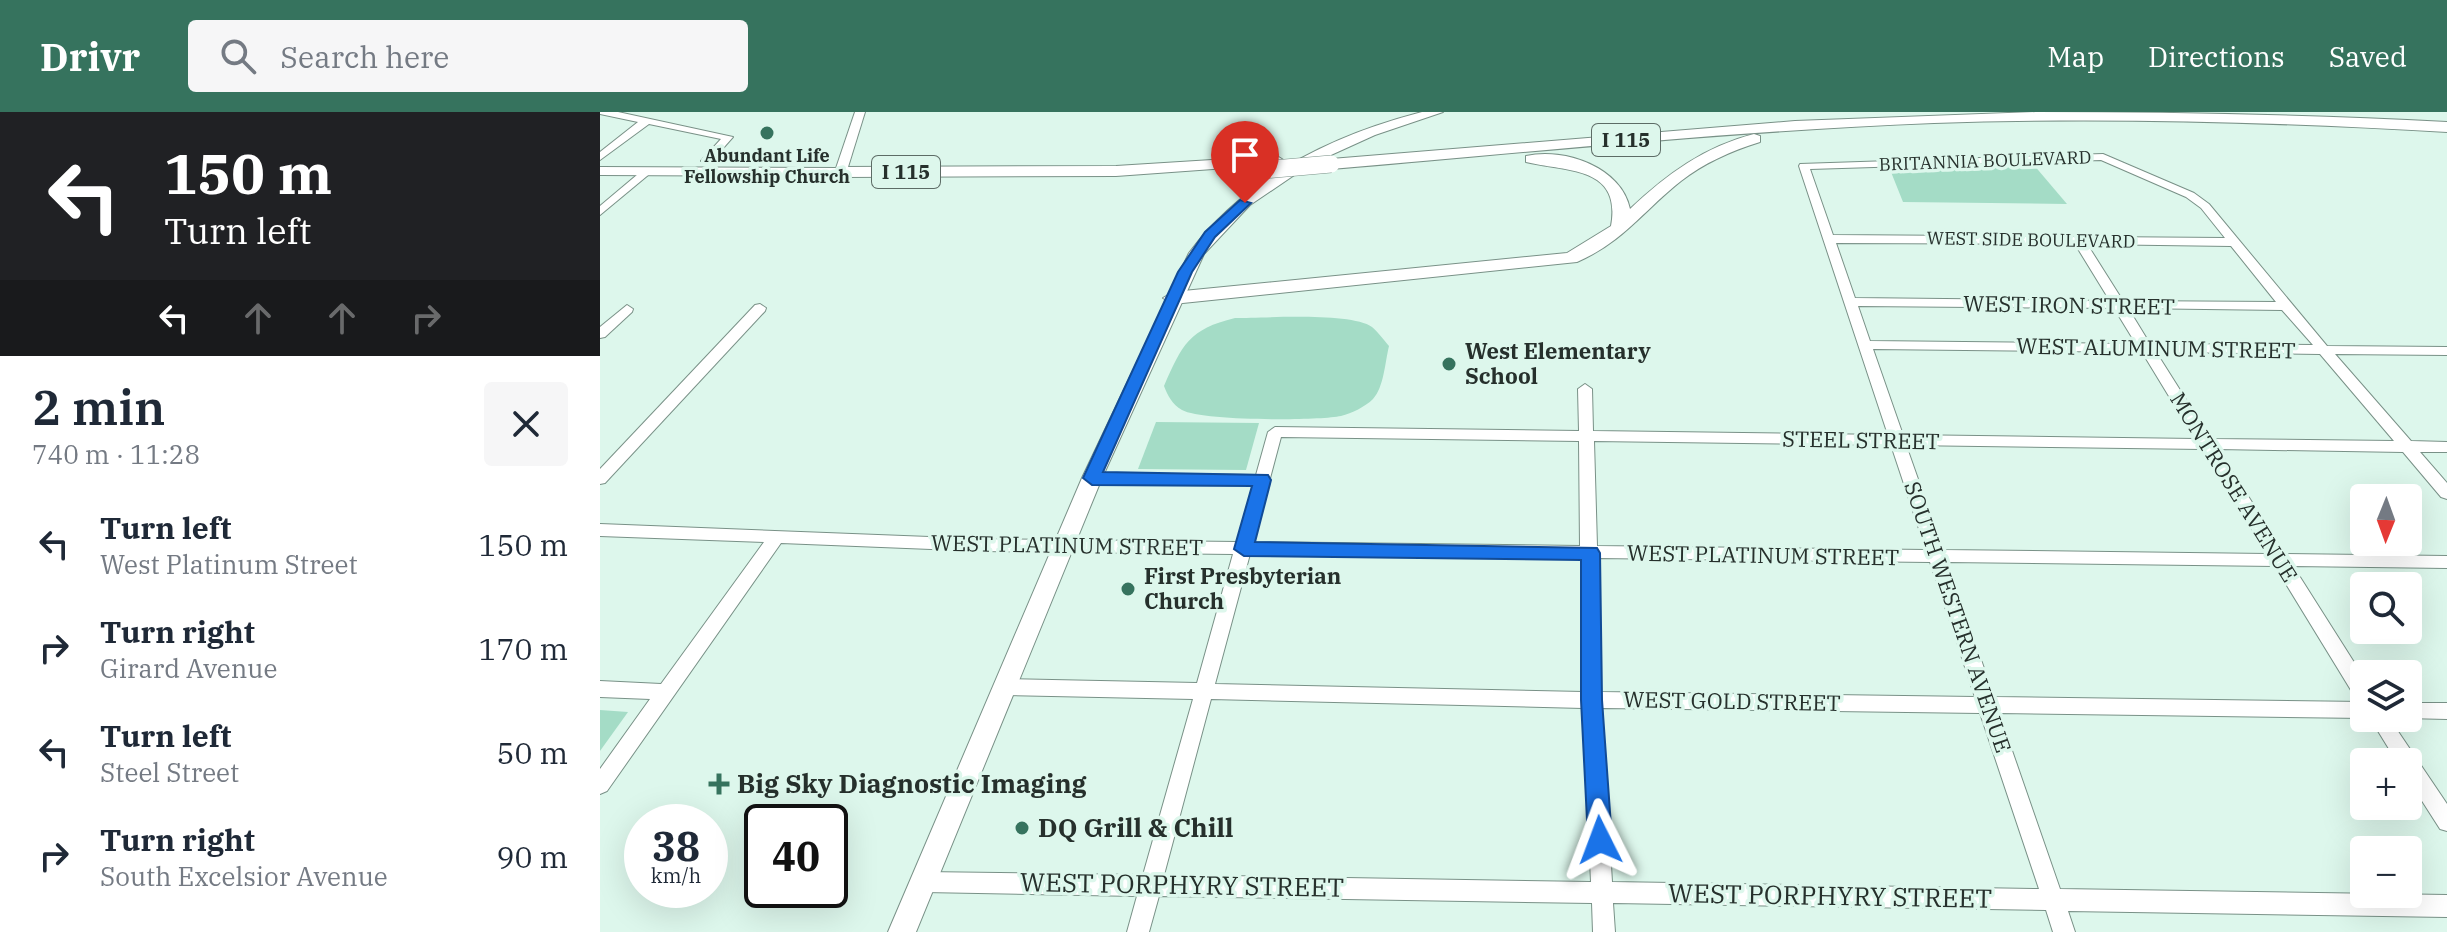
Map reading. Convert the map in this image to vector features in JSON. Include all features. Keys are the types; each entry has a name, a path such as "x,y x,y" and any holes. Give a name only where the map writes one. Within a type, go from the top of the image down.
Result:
{"highway":[{"path":"1578,137 1695,125 1744,112"},
{"name":"I 115","path":"1336,161 1870,112"},
{"name":"I 115","path":"839,176 1090,180 1787,127 1922,121 2143,116 2447,127"},
{"path":"1173,298 1571,258 1596,249 1683,170 1727,147 1789,132 1922,121"},
{"path":"1336,161 1505,159 1570,163 1587,168 1614,186 1623,203 1619,231"}],"main road":[{"path":"902,932 1092,478 1185,272 1210,235 1245,203 1291,171 1377,130 1437,112"},
{"path":"600,171 642,176"},
{"path":"600,180 642,176 839,176"}],"street":[{"path":"603,112 728,137 706,161"},
{"path":"839,176 860,112"},
{"path":"600,157 645,122"},
{"name":"BRITANNIA BOULEVARD","path":"1804,166 2109,158 2196,199 2447,493"},
{"name":"SOUTH WESTERN AVENUE","path":"1804,166 2064,932"},
{"path":"600,212 642,176"},
{"name":"WEST SIDE BOULEVARD","path":"1829,239 2234,242"},
{"name":"MONTROSE AVENUE","path":"2078,240 2350,671"},
{"name":"WEST IRON STREET","path":"1851,302 2286,306"},
{"path":"600,479 760,308"},
{"path":"600,334 627,309"},
{"name":"WEST ALUMINUM STREET","path":"1866,345 2447,351"},
{"path":"1585,389 1592,700 1604,932"},
{"name":"STEEL STREET","path":"1262,480 1275,432 2447,447"},
{"path":"1092,478 1262,480 1138,932"},
{"name":"WEST PLATINUM STREET","path":"600,530 1065,546 2447,562"},
{"path":"600,785 777,536"},
{"name":"WEST GOLD STREET","path":"1005,687 1592,700 2350,710"},
{"path":"600,689 665,692"},
{"path":"2422,711 2447,711"},
{"path":"2388,732 2447,822"},
{"name":"WEST PORPHYRY STREET","path":"924,882 1150,883 2447,906"}],"green space":[{"path":"2033,164 2067,204 1903,202 1889,167"},
{"path":"1235,318 1346,319 1372,327 1389,346 1377,394 1358,409 1328,418 1234,418 1182,410 1171,400 1164,386 1182,349 1207,328"},
{"path":"1156,422 1259,423 1246,470 1138,469"},
{"path":"600,710 628,712 600,751"}],"place":[{"name":"Abundant Life Fellowship Church","path":"767,133"},
{"name":"West Elementary School","path":"1449,364"},
{"name":"First Presbyterian Church","path":"1128,589"},
{"name":"Big Sky Diagnostic Imaging","path":"719,784"},
{"name":"DQ Grill & Chill","path":"1022,828"}],"route":[{"path":"1245,203 1210,235 1185,272 1092,478 1262,480 1244,549 1590,553 1592,700 1600,840"}]}
